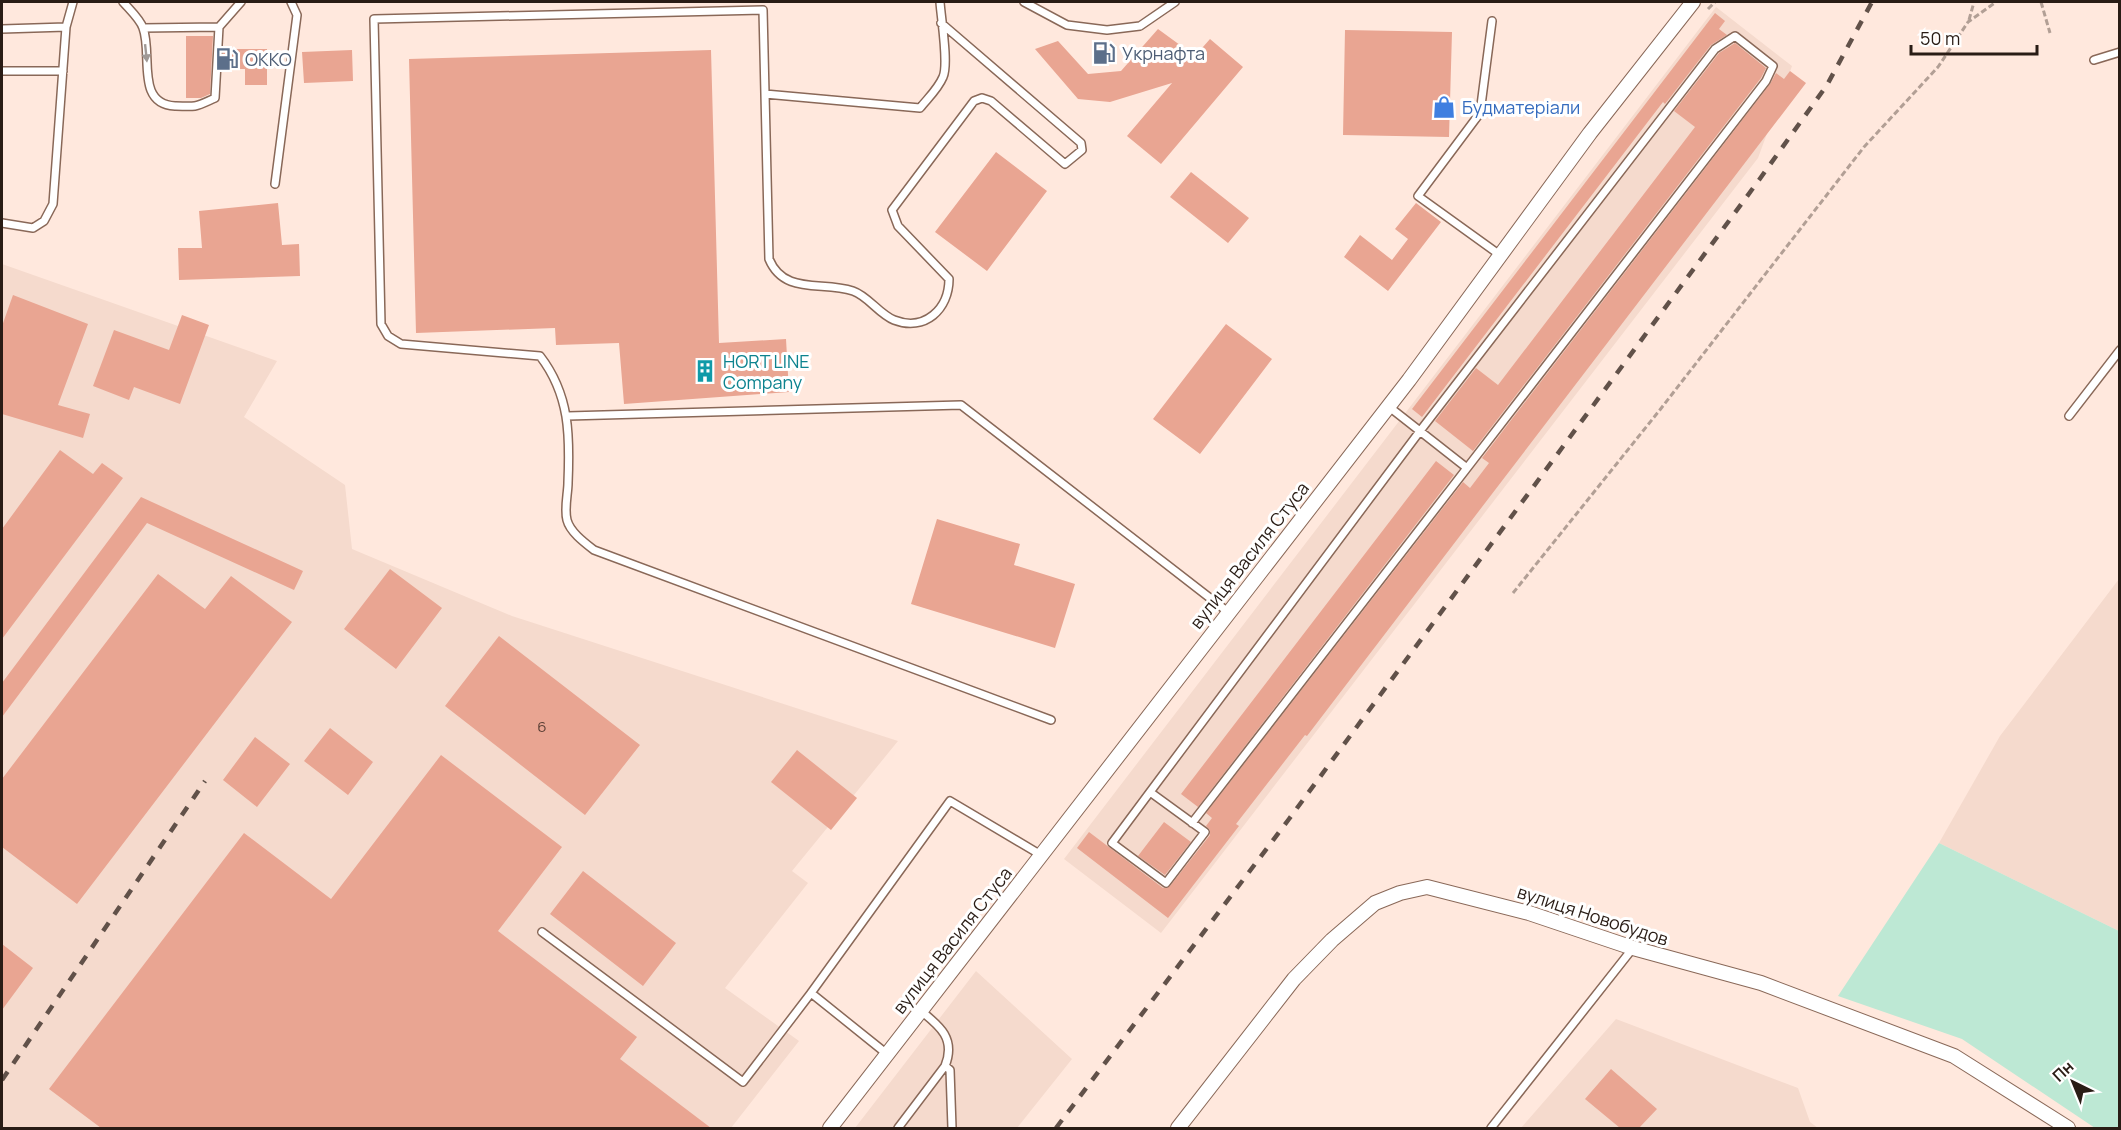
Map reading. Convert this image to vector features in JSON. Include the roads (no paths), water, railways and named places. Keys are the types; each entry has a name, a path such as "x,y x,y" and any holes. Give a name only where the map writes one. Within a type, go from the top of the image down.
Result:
{"street":[{"name":"вулиця Василя Стуса","path":"830,1128 1388,406 1590,133 1693,2"},
{"name":"вулиця Новобудов","path":"1178,1128 1294,979 1332,939 1375,903 1400,893 1427,887 1528,913 1633,948 1761,983 1954,1056 2068,1128"}],"lane":[{"path":"2,224 33,228 44,221 53,204 66,27 73,2"},
{"path":"123,2 143,28 150,93 158,101 168,106 198,107 215,98 219,27 240,2"},
{"path":"275,184 297,15 291,2"},
{"path":"765,94 920,108 945,76 940,2"},
{"path":"1024,2 1066,25 1107,30 1140,26 1174,2"},
{"path":"941,23 1083,147 1065,164 991,101 982,98 974,101 892,210 893,219 898,226 949,279 945,303 932,318 912,322 895,320 855,291 786,281 775,272 769,259 763,10 374,19 381,324 384,331 402,344 540,356 547,366 568,416 567,520 578,537 594,550 1051,720"},
{"path":"1492,21 1480,113 1418,196 1500,255"},
{"path":"2,29 66,27"},
{"path":"143,28 219,27"},
{"path":"1150,792 1192,823 1205,832 1166,883 1112,843 1150,792 1420,431 1715,49 1735,36 1773,66 1766,81 1192,823"},
{"path":"2094,60 2120,52"},
{"path":"2,71 63,72"},
{"path":"2069,416 2120,350"},
{"path":"568,416 961,405 1228,612"},
{"path":"1388,406 1467,468"},
{"path":"542,932 743,1082 811,993 950,801 1041,855"},
{"path":"1491,1128 1633,948"},
{"path":"811,993 887,1054"},
{"path":"898,1128 945,1066 949,1056 948,1036 921,1011"},
{"path":"945,1066 950,1070 951,1128"}],"railway":[{"path":"1056,1128 1289,819 1759,180 1827,85 1872,2"},
{"path":"2,1080 205,781"}],"place":[{"name":"Укрнафта","path":"1104,53"},
{"name":"OKKO","path":"227,59"},
{"name":"Будматеріали","path":"1444,107"},
{"name":"HORT LINE Company","path":"705,371"}]}
